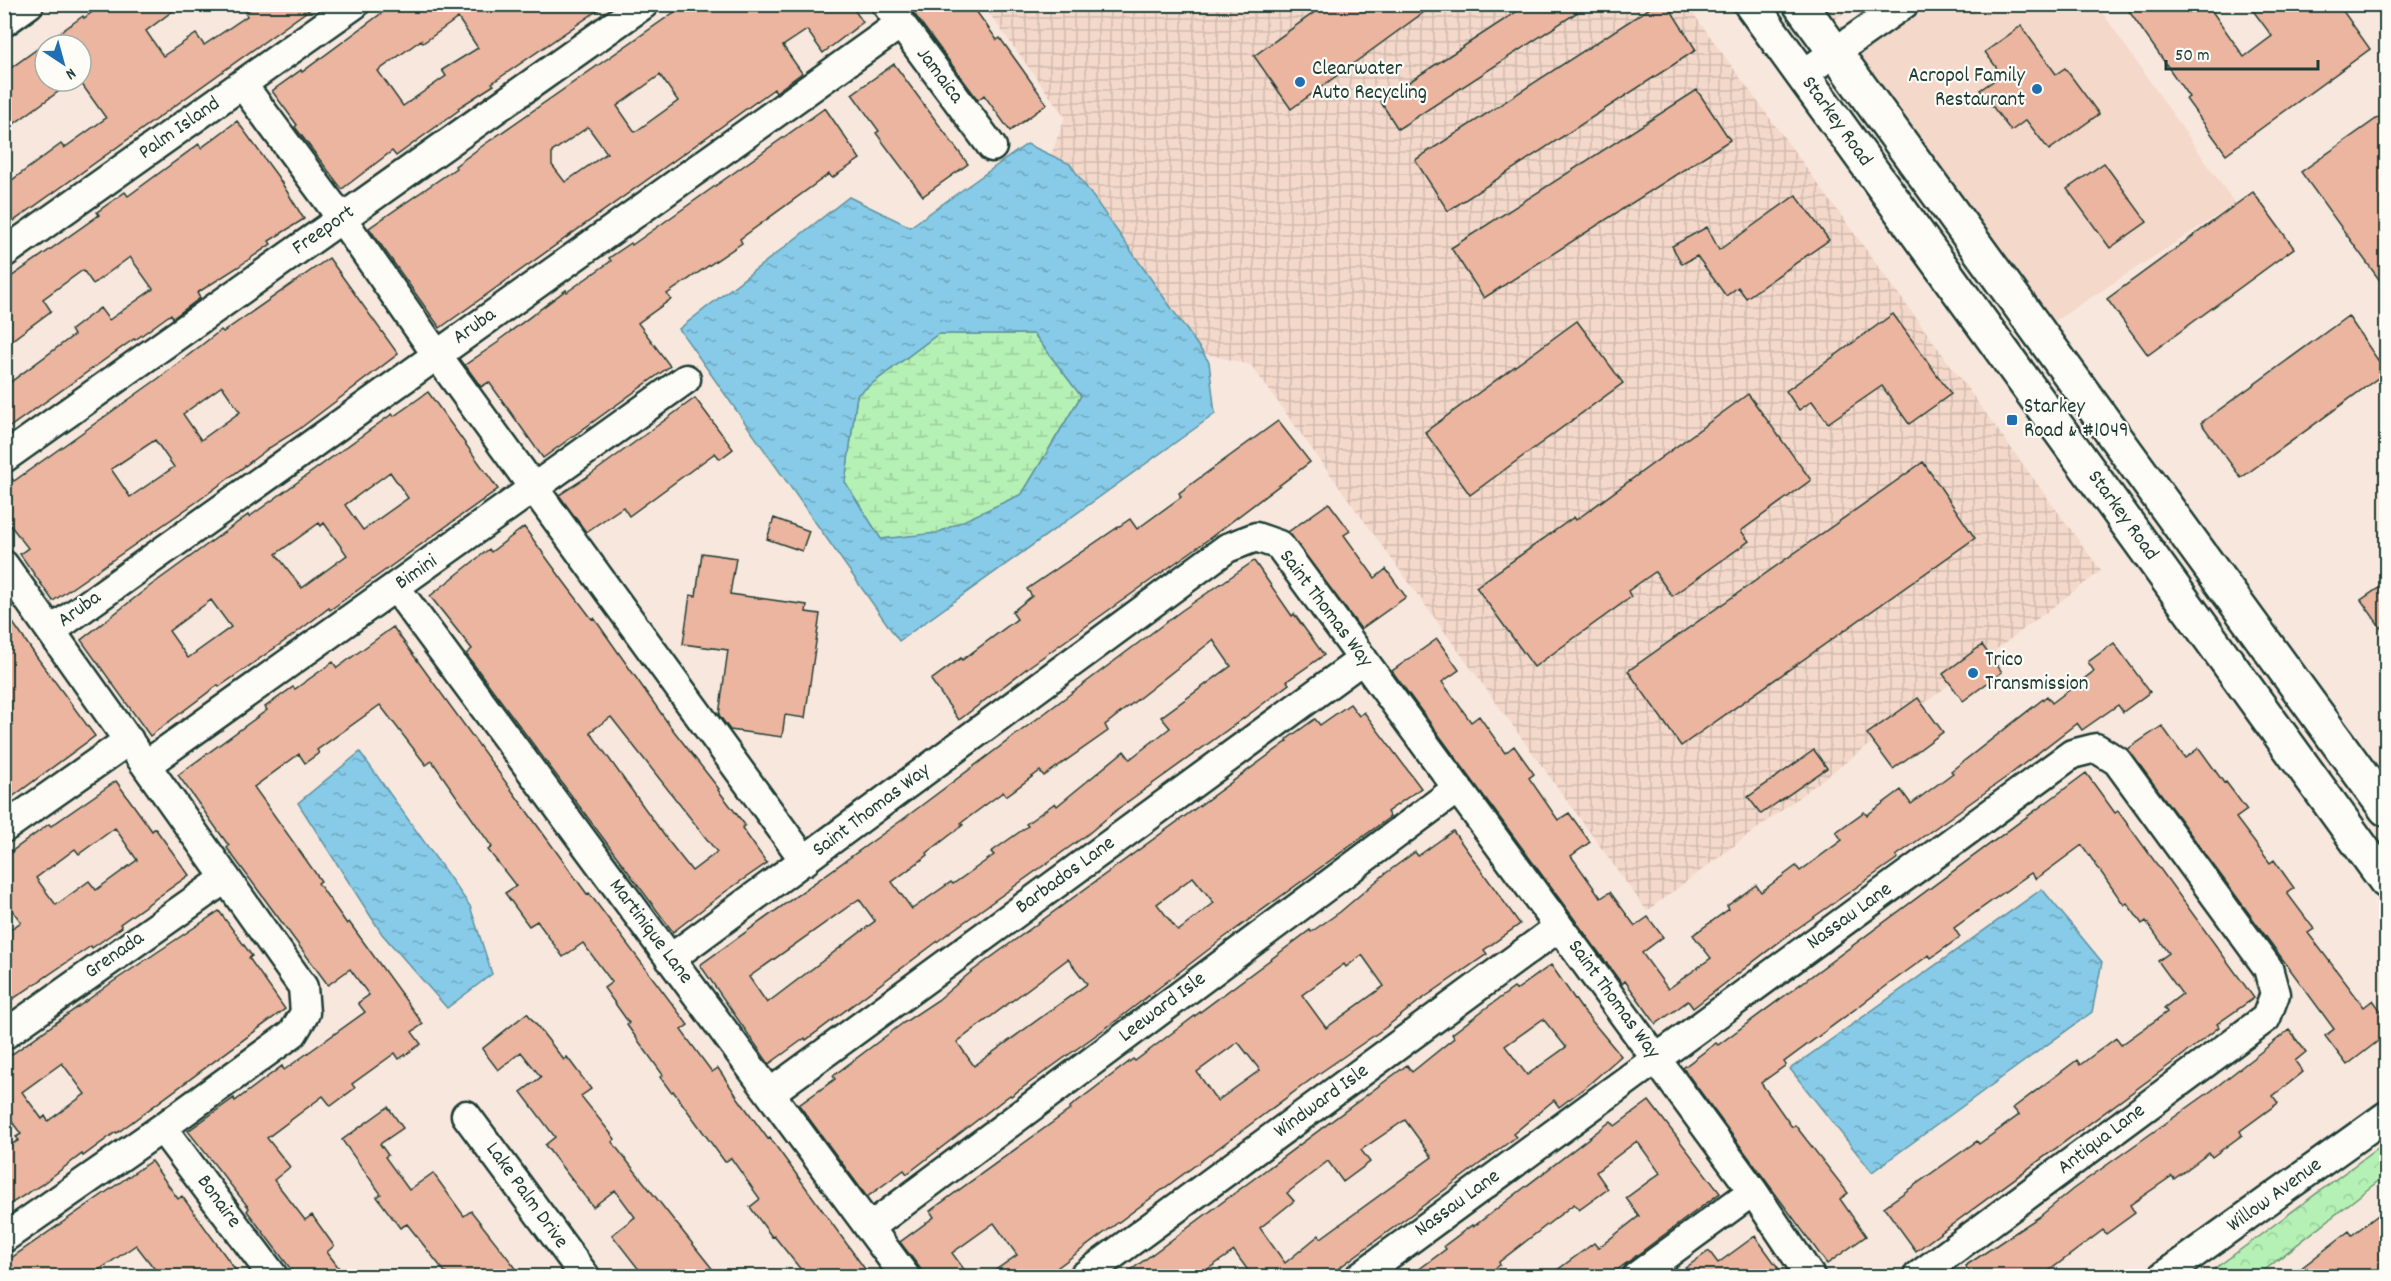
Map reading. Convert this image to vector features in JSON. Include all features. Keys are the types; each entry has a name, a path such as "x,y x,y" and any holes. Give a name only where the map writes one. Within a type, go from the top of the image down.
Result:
{"main road":[{"name":"Starkey Road","path":"1751,4 2386,882"},
{"name":"Starkey Road","path":"1800,4 2386,809"}],"street":[{"path":"4,22 29,4"},
{"name":"Palm Island","path":"4,253 355,4"},
{"name":"Freeport","path":"4,458 644,4"},
{"path":"1802,75 1904,4"},
{"name":"Jamaica","path":"893,14 992,147"},
{"name":"Aruba","path":"51,631 437,355 893,14"},
{"path":"242,84 805,861"},
{"name":"Bimini","path":"147,765 686,379"},
{"name":"Saint Thomas Way","path":"670,959 1227,548 1256,537 1279,545 1753,1191 1810,1276"},
{"path":"4,565 303,987 305,1013 292,1033 162,1128 4,1238"},
{"name":"Martinique Lane","path":"396,588 905,1276"},
{"name":"Barbados Lane","path":"770,1093 1363,659"},
{"path":"4,828 129,740"},
{"name":"Nassau Lane","path":"1360,1276 2072,754 2096,748 2117,761 2268,968 2275,994"},
{"name":"Leeward Isle","path":"869,1228 1458,788"},
{"name":"Grenada","path":"4,1035 226,878"},
{"name":"Windward Isle","path":"1084,1276 1559,927"},
{"name":"Antiqua Lane","path":"1918,1276 2266,1018 2275,994"},
{"name":"Lake Palm Drive","path":"466,1115 585,1276"},
{"name":"Willow Avenue","path":"2163,1276 2386,1116"},
{"name":"Bonaire","path":"162,1128 273,1276"},
{"path":"1637,1276 1753,1191"}],"shaded area":[{"path":"983,5 1687,5 2101,571 1647,911 1251,365 1203,353 1070,164 1051,155 1065,117"},
{"path":"1813,5 1856,5 1828,24"},
{"path":"1924,5 2097,5 2235,204 2047,326 1851,56"}],"green space":[{"path":"938,334 1034,334 1081,396 1022,494 937,534 881,539 845,482 857,395"},
{"path":"2386,1142 2386,1175 2257,1276 2205,1276"}],"water":[{"path":"1027,144 1070,164 1209,362 1215,414 899,641 679,329 849,197 910,227","holes":["938,334 1034,334 1081,396 1022,494 937,533 881,539 845,482 857,395"]},
{"path":"360,752 470,906 492,974 447,1008 382,934 298,803"},
{"path":"2042,889 2102,962 2092,1012 1872,1172 1790,1069"}],"building":[{"path":"103,4 182,4 146,31 163,56 196,34 204,45 247,16 245,13 257,4 317,4 4,228 4,186 61,144 64,148 106,118 88,93 93,93 93,33 59,33 83,16 84,18"},
{"path":"394,4 607,4 492,83 494,85 458,108 459,110 396,156 392,151 342,189 295,127 297,125 272,91 301,70 302,72","holes":["458,18 478,48 442,70 446,76 403,106 378,71 421,40 423,43"]},
{"path":"686,4 850,4 863,22 823,53 807,30 783,46 802,73 776,92 774,89 440,328 369,228 456,168 455,166","holes":["660,75 678,101 635,132 617,106","588,127 607,153 565,182 552,165 552,152"]},
{"path":"907,4 971,4 997,40 1000,38 1047,104 1010,131 984,95 978,100"},
{"name":"Clearwater Auto Recycling","path":"1326,4 1435,4 1291,109 1254,56"},
{"path":"1528,4 1590,4 1398,129 1380,101"},
{"path":"1656,4 1667,4 1696,50 1448,211 1415,160"},
{"path":"2124,4 2207,4 2244,57 2272,36 2248,4 2338,4 2370,49 2226,154 2186,99 2189,97"},
{"path":"2021,26 2056,74 2065,68 2099,114 2049,150 2026,120 2011,131 1980,90 2002,75 1985,52"},
{"path":"33,52 33,93 56,93 4,131 4,73"},
{"path":"894,64 968,164 923,196 876,133 879,131 852,94"},
{"path":"1697,90 1730,140 1484,298 1451,248"},
{"path":"825,108 860,159 832,178 829,174 740,239 742,243 667,294 671,299 638,323 670,366 543,458 489,382 481,387 465,365 566,290 567,292 611,261 609,258 631,243 632,245"},
{"path":"2386,112 2386,289 2301,172"},
{"path":"237,121 278,177 304,219 269,241 271,244 238,267 197,293 200,298 173,318 171,314 4,431 4,387 74,335 71,330 100,308 109,320 153,289 130,257 93,284 83,270 43,299 51,311 4,346 4,282 99,215 97,212 125,192 128,196 199,144 201,148"},
{"path":"2104,163 2147,222 2110,248 2067,189"},
{"path":"2253,192 2294,248 2148,355 2107,299"},
{"path":"1796,195 1829,240 1746,298 1738,287 1726,296 1697,256 1682,264 1672,246 1707,227 1719,250"},
{"path":"329,258 398,354 298,430 269,448 198,501 53,601 20,554 28,548 4,517 4,474 8,474 14,481 159,378 221,330 223,332","holes":["222,386 240,412 201,440 183,414","155,440 174,467 130,497 111,469"]},
{"path":"1893,314 1951,394 1909,424 1882,386 1828,423 1812,401 1799,410 1786,391"},
{"path":"2348,316 2386,372 2241,478 2201,423"},
{"path":"1577,321 1623,383 1470,495 1425,432"},
{"path":"428,392 498,489 330,610 329,608 219,687 218,685 150,736 81,640 150,586 248,515 249,517 392,414 394,416","holes":["390,472 408,498 363,530 345,505","319,523 321,526 324,523 347,555 302,588 276,554","211,600 231,627 188,658 169,631"]},
{"path":"1748,394 1811,480 1741,531 1749,541 1672,596 1655,572 1628,591 1631,597 1534,667 1476,587 1574,517 1576,520"},
{"path":"695,398 733,449 720,459 715,453 629,516 623,507 586,532 559,495"},
{"path":"1278,421 1310,462 1202,544 1030,666 959,720 931,680 1017,619 1012,612 1032,596 1027,589 1130,519 1137,529 1181,497 1179,493"},
{"path":"1923,462 1975,538 1681,746 1628,671"},
{"path":"1329,503 1350,531 1344,535 1375,578 1386,569 1406,597 1361,629 1288,532"},
{"path":"774,518 809,531 802,551 767,539"},
{"path":"524,527 592,619 594,618 670,726 719,789 745,825 742,828 767,863 673,932 466,654 472,649 430,596 489,549 491,552","holes":["611,717 717,852 692,871 590,732"]},
{"path":"702,553 736,558 730,594 807,605 806,612 820,614 805,718 785,715 782,737 730,730 719,715 728,650 683,644 690,595 696,596"},
{"path":"1254,561 1292,616 1294,614 1324,655 1287,681 1289,684 1255,710 1119,808 1088,834 946,935 806,1040 805,1038 769,1064 700,965 902,820 1181,611","holes":["1213,640 1231,666 1161,717 1170,728 1130,759 1124,751 1057,806 1055,803 1026,824 1028,826 991,852 994,855 912,909 892,882 928,855 927,853 963,825 961,823 1003,792 1006,796 1040,771 1044,776 1108,731 1105,725","859,899 875,921 767,1003 749,977"]},
{"path":"2386,583 2386,635 2361,600"},
{"path":"4,610 95,736 4,803"},
{"path":"393,627 587,894 589,893 688,1025 681,1030 712,1072 718,1068 870,1276 806,1276 774,1236 772,1237 750,1207 760,1199 731,1158 725,1162 673,1091 671,1092 660,1077 663,1075 627,1025 629,1023 604,988 612,982 583,943 563,957 537,921 529,926 505,893 516,886 488,850 492,847 432,761 426,765 380,705 317,750 319,753 305,763 299,754 254,787 321,881 318,883 347,924 349,922 423,1024 412,1032 421,1044 399,1059 395,1053 352,1084 355,1088 331,1106 323,1096 267,1138 290,1167 274,1180 305,1220 312,1215 334,1246 327,1252 345,1276 296,1276 247,1211 249,1208 188,1131 234,1098 235,1101 282,1066 284,1070 365,1012 358,1003 369,995 350,969 328,985 227,848 229,846 178,775 267,710 265,707 293,687 295,689 333,662 337,668"},
{"path":"1437,639 1459,670 1442,682 1471,722 1479,716 1505,753 1514,746 1534,774 1529,778 1558,820 1569,813 1590,842 1571,856 1601,898 1610,892 1635,926 1648,917 1663,937 1642,953 1668,989 1711,958 1693,935 1729,909 1727,906 1756,885 1761,892 1796,866 1800,871 1842,840 1836,832 1864,812 1867,815 1901,790 1911,804 1953,773 1951,771 2047,696 2052,703 2094,671 2088,662 2114,643 2150,692 2123,712 2118,705 2082,730 2077,723 2008,776 1896,856 1898,858 1791,933 1693,1008 1688,1001 1656,1024 1625,981 1622,984 1392,671"},
{"name":"Trico Transmission","path":"1982,645 2002,672 1963,701 1943,674"},
{"path":"1918,698 1943,732 1893,769 1867,734"},
{"path":"1350,704 1359,716 1364,712 1421,788 1387,812 1390,817 1221,940 1117,1020 1010,1095 907,1174 904,1170 867,1197 799,1105 835,1079 833,1076 903,1023 938,1000 971,972 1288,741 1287,739 1315,719 1320,725","holes":["1193,877 1214,903 1178,931 1157,904","1068,959 1087,984 974,1066 957,1042"]},
{"path":"2162,726 2185,758 2199,748 2224,783 2226,782 2247,810 2236,818 2270,863 2274,860 2294,888 2287,893 2314,929 2308,933 2364,1007 2373,1000 2386,1018 2386,1035 2347,1065 2325,1036 2334,1029 2128,749"},
{"path":"1814,750 1827,768 1761,814 1748,797"},
{"path":"2086,773 2115,813 2118,811 2254,998 2217,1024 2219,1027 2183,1055 1916,1251 1884,1207 1977,1141 1979,1144 2019,1115 2013,1108 2077,1060 2080,1065 2116,1038 2121,1045 2167,1012 2164,1008 2182,994 2158,961 2169,953 2146,921 2142,924 2127,903 2124,905 2082,845 2036,879 2031,873 1954,928 1960,937 1931,958 1929,955 1889,984 1784,1062 1786,1065 1761,1083 1792,1127 1795,1125 1848,1193 1840,1199 1866,1236 1827,1264 1683,1068 1716,1043 1718,1045"},
{"path":"116,781 152,831 155,828 189,875 120,924 122,927 4,1005 4,934 21,922 4,899 4,857 49,824 51,826","holes":["115,828 137,860 96,890 89,881 56,905 36,878 75,849 79,854"]},
{"path":"1453,831 1520,924 1484,950 1487,954 1317,1075 1046,1276 987,1276 1017,1255 994,1223 952,1253 969,1276 926,1276 900,1242 934,1217 930,1211 1071,1109 1070,1107 1133,1059 1135,1061 1310,930 1311,932 1340,912 1386,873 1415,852 1418,856","holes":["1362,955 1384,986 1326,1028 1302,995 1344,964 1346,967","1238,1042 1260,1070 1217,1101 1197,1072"]},
{"path":"219,911 252,956 249,958 285,1009 117,1133 83,1156 82,1154 41,1185 4,1208 4,1149 19,1140 16,1137 21,1134 4,1111 4,1060 114,981","holes":["62,1063 85,1094 48,1121 45,1116 42,1119 22,1092"]},
{"path":"1551,965 1581,1008 1621,1056 1559,1107 1554,1100 1513,1134 1516,1137 1328,1276 1252,1276 1234,1251 1198,1276 1123,1276 1407,1065 1412,1072 1454,1038 1452,1034 1514,988 1516,990","holes":["1543,1019 1566,1047 1527,1075 1505,1046","1405,1120 1432,1157 1321,1238 1319,1235 1285,1263 1260,1228 1294,1201 1287,1193 1328,1161 1343,1182 1370,1162 1361,1150"]},
{"path":"527,1013 564,1060 567,1057 591,1089 581,1096 615,1139 612,1142 718,1276 644,1276 612,1235 635,1217 615,1190 593,1207 545,1145 555,1137 521,1092 541,1077 521,1052 498,1070 482,1049"},
{"path":"2289,1030 2306,1052 2295,1061 2303,1072 2273,1096 2278,1103 2240,1131 2242,1135 2212,1157 2209,1153 2174,1179 2172,1176 2130,1205 2135,1213 2106,1234 2103,1230 2042,1276 1973,1276 1965,1266 2039,1217 2073,1189 2211,1091"},
{"path":"1649,1101 1720,1193 1609,1276 1549,1276 1594,1243 1598,1248 1639,1216 1626,1198 1660,1173 1637,1141 1596,1172 1608,1189 1579,1210 1574,1204 1484,1276 1410,1276 1446,1249 1444,1246 1472,1225 1473,1227 1611,1121 1615,1126"},
{"path":"388,1107 403,1128 380,1144 388,1155 385,1157 409,1190 433,1173 464,1216 471,1211 522,1276 448,1276 407,1224 400,1228 377,1197 381,1194 342,1140"},
{"path":"151,1161 178,1199 182,1196 240,1276 160,1276 136,1245 90,1276 4,1276 4,1263"},
{"path":"2386,1209 2386,1276 2291,1276 2349,1231 2352,1235"},
{"path":"1755,1236 1779,1269 1768,1276 1674,1276 1709,1251 1718,1263"}],"place":[{"name":"Clearwater Auto Recycling","path":"1300,82"},
{"name":"Acropol Family Restaurant","path":"2037,89"},
{"name":"Starkey Road & #1049","path":"2012,420"},
{"name":"Trico Transmission","path":"1973,673"}]}
